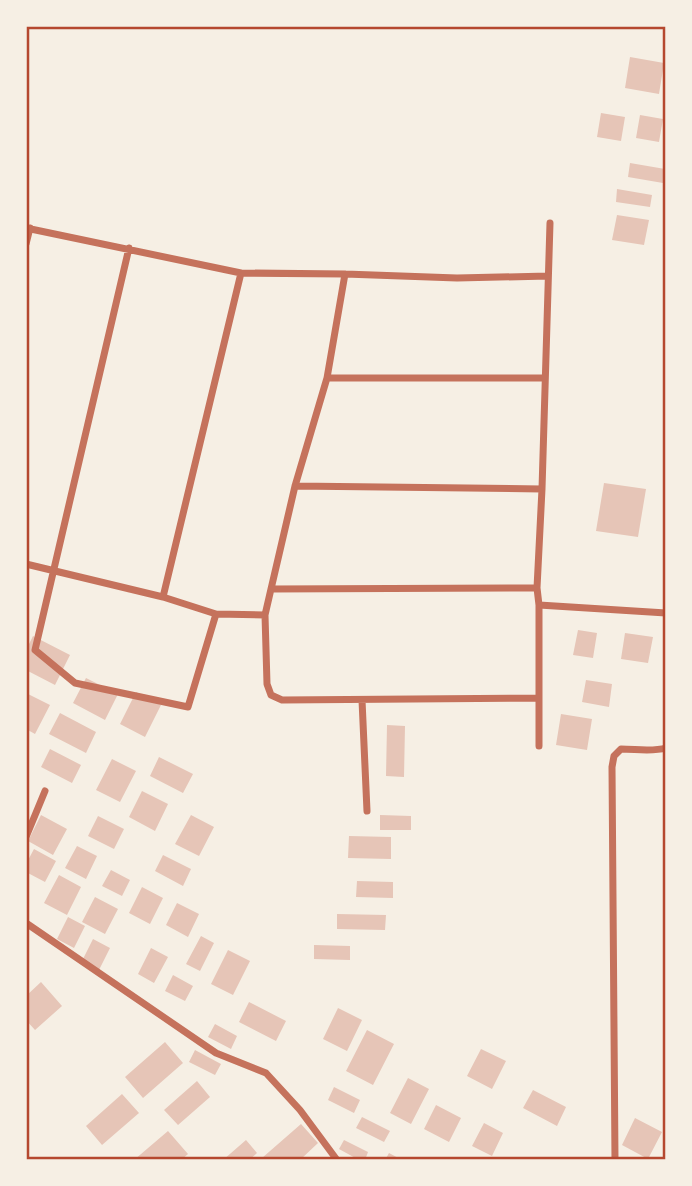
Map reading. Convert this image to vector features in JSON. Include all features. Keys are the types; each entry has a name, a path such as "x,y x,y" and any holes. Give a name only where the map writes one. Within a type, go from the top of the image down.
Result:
{"street":[{"path":"539,746 537,588 550,223"},
{"path":"26,244 28,228 241,273 457,278 548,276"},
{"path":"130,248 34,650 75,683 188,707 216,614"},
{"path":"163,597 241,273"},
{"path":"345,274 327,378 295,486 265,615 267,684 271,695 292,701 539,698"},
{"path":"327,378 545,378"},
{"path":"295,486 542,488"},
{"path":"26,564 163,597 216,614 265,615"},
{"path":"271,589 537,588"},
{"path":"539,605 666,613"},
{"path":"362,700 368,811"},
{"path":"615,1160 612,767 614,756 621,749 666,748"},
{"path":"26,837 45,791"},
{"path":"26,923 216,1053 266,1073 300,1110 337,1160"}],"building":[{"path":"630,57 664,63 659,94 625,88"},
{"path":"601,113 625,117 621,141 597,137"},
{"path":"640,115 663,119 659,142 636,138"},
{"path":"630,163 665,169 663,183 628,177"},
{"path":"617,189 652,195 650,207 616,202"},
{"path":"617,215 649,220 644,245 612,240"},
{"path":"604,483 646,489 638,537 596,531"},
{"path":"578,630 597,633 593,658 573,655"},
{"path":"625,633 653,637 648,663 621,659"},
{"path":"33,636 70,655 55,685 26,670 26,650"},
{"path":"86,678 118,694 105,720 73,703"},
{"path":"586,680 612,684 609,707 582,702"},
{"path":"136,692 161,705 145,737 120,724"},
{"path":"26,693 50,705 35,734 26,729"},
{"path":"60,713 96,732 86,753 49,734"},
{"path":"561,714 592,719 587,750 556,745"},
{"path":"387,725 405,726 404,777 386,776"},
{"path":"50,749 81,765 72,783 41,767"},
{"path":"159,757 193,774 183,793 150,776"},
{"path":"112,759 136,771 120,802 96,790"},
{"path":"142,791 168,804 155,831 129,817"},
{"path":"41,815 67,829 53,855 28,841"},
{"path":"191,815 214,827 199,856 175,844"},
{"path":"380,815 411,816 411,830 380,830"},
{"path":"98,816 124,829 114,849 88,836"},
{"path":"349,836 391,837 391,859 348,858"},
{"path":"77,846 97,856 86,879 65,868"},
{"path":"34,849 56,861 45,882 26,872 26,864"},
{"path":"163,855 191,869 183,886 155,871"},
{"path":"111,870 130,880 122,896 102,886"},
{"path":"59,875 81,887 67,915 44,903"},
{"path":"357,881 393,882 393,898 356,897"},
{"path":"142,887 163,898 150,924 129,913"},
{"path":"95,897 118,909 105,934 82,922"},
{"path":"177,903 199,914 188,937 166,925"},
{"path":"337,914 386,915 385,930 337,929"},
{"path":"68,917 85,926 74,948 57,939"},
{"path":"201,936 214,943 200,971 186,964"},
{"path":"93,939 110,948 98,972 81,963"},
{"path":"314,945 350,946 350,960 314,959"},
{"path":"151,948 168,957 154,983 138,974"},
{"path":"228,950 250,961 233,995 211,984"},
{"path":"173,975 193,986 185,1001 165,991"},
{"path":"41,982 62,1006 35,1030 26,1020 26,996"},
{"path":"249,1002 286,1021 276,1041 239,1022"},
{"path":"338,1008 362,1020 347,1051 323,1039"},
{"path":"215,1024 237,1036 231,1049 208,1037"},
{"path":"367,1030 394,1044 373,1085 346,1071"},
{"path":"165,1042 183,1063 143,1098 125,1077"},
{"path":"481,1049 506,1061 492,1089 467,1076"},
{"path":"195,1050 221,1064 215,1075 189,1062"},
{"path":"408,1078 429,1089 411,1124 390,1113"},
{"path":"197,1081 210,1097 178,1125 164,1110"},
{"path":"334,1087 360,1100 354,1113 328,1100"},
{"path":"533,1090 566,1107 557,1126 523,1108"},
{"path":"122,1094 139,1113 102,1145 86,1126"},
{"path":"436,1105 461,1118 449,1142 424,1129"},
{"path":"362,1117 390,1131 384,1142 356,1128"},
{"path":"635,1118 662,1132 648,1159 622,1145"},
{"path":"484,1123 503,1133 492,1156 472,1146"},
{"path":"301,1124 318,1143 300,1160 263,1160 262,1158"},
{"path":"168,1131 188,1154 181,1160 134,1160"},
{"path":"246,1140 257,1153 249,1160 223,1160"},
{"path":"344,1140 368,1152 365,1160 359,1160 339,1149"},
{"path":"389,1153 402,1160 385,1160"}]}
